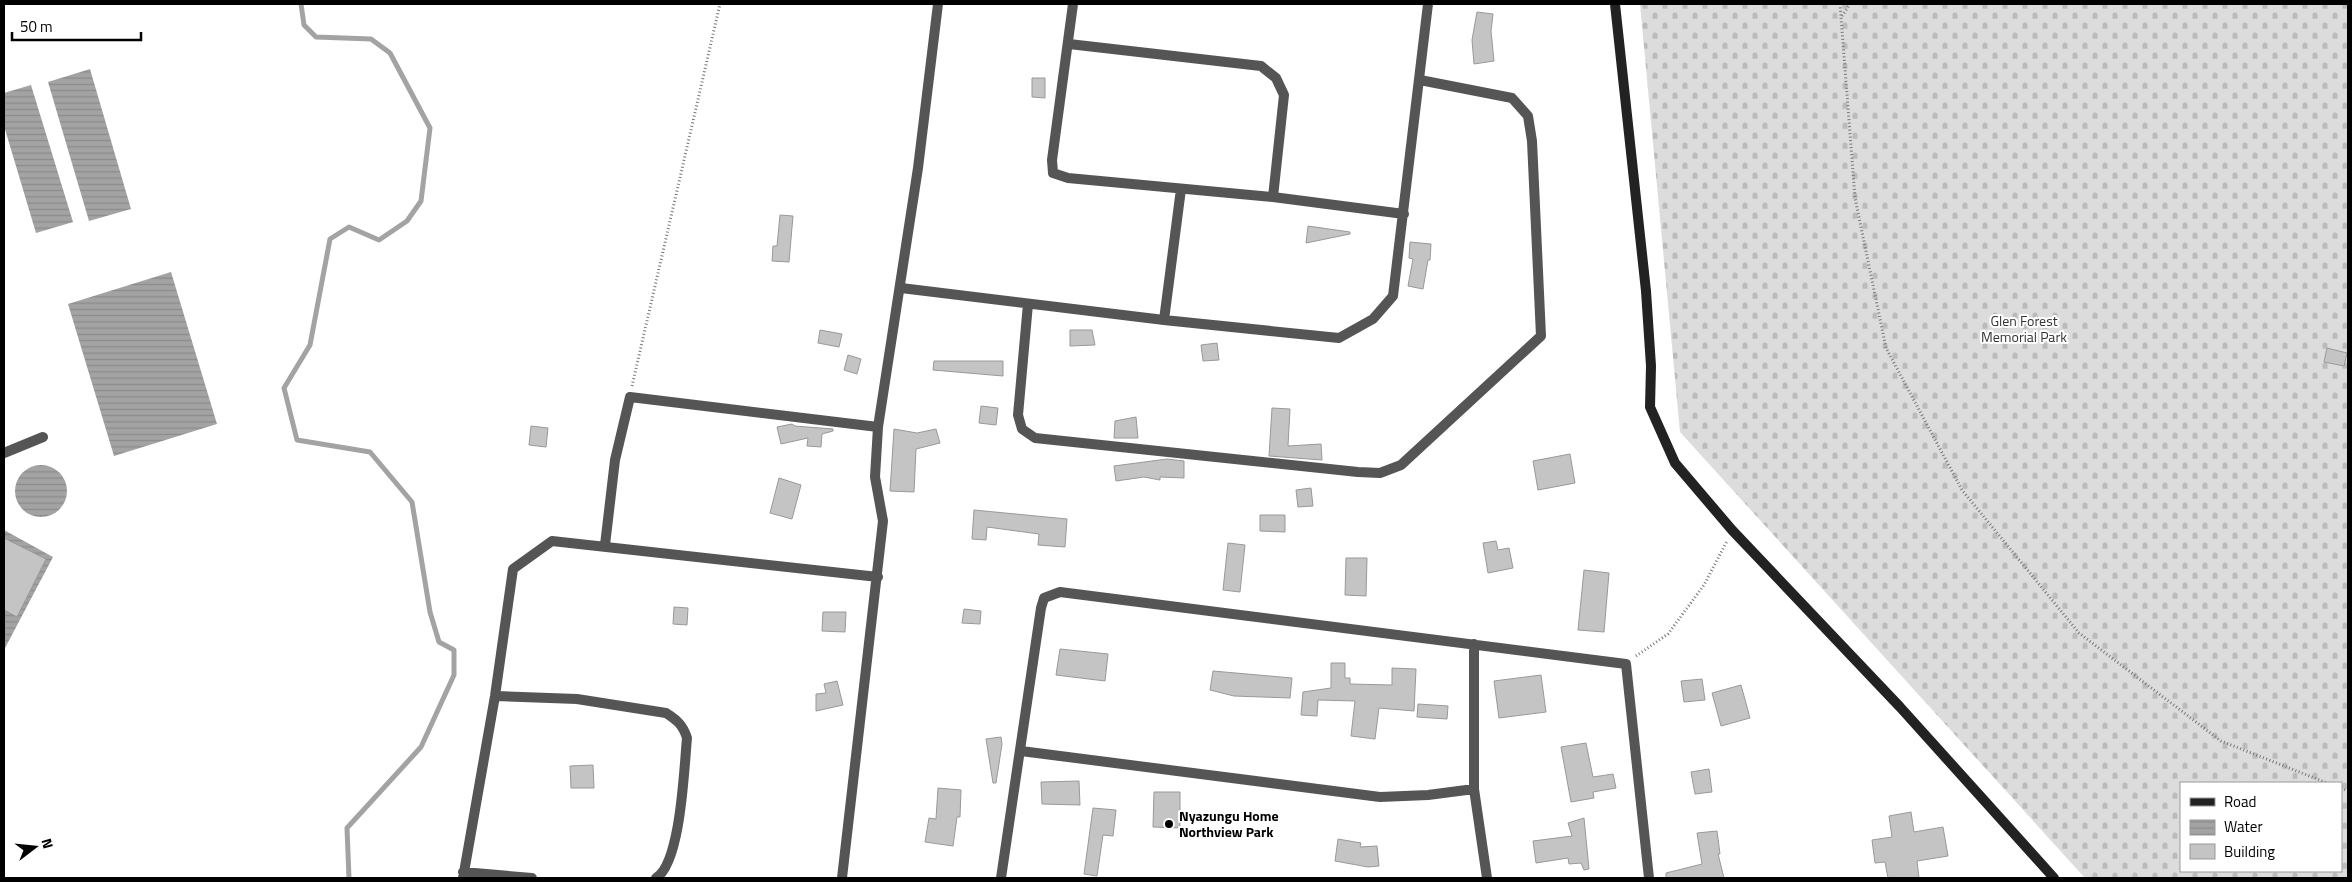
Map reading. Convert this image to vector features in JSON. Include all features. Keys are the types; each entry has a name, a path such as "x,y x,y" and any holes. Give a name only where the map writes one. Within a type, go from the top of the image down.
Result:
{"street":[{"path":"842,878 883,521 875,476 878,427 901,288 938,4"},
{"path":"1073,4 1052,160 1053,173 1068,178 1273,196 1404,214"},
{"path":"901,288 1164,320 1339,338 1373,320 1393,296 1428,4"},
{"path":"1615,4 1646,291 1651,366 1650,407 1675,463 1732,530 1900,707 2054,878"},
{"path":"1069,44 1261,66 1276,78 1284,95 1273,196"},
{"path":"1028,304 1018,415 1022,429 1035,438 1380,473 1401,465 1541,336 1532,141 1528,116 1512,98 1420,80"},
{"path":"1164,320 1181,189"},
{"path":"605,546 615,460 630,397 878,427"},
{"path":"4,454 43,437"},
{"path":"532,878 463,875 495,696 513,569 552,540 878,577"},
{"path":"1001,878 1021,751 1040,608 1044,598 1060,592 1626,664 1649,878"},
{"path":"1474,644 1474,789 1486,878"},
{"path":"495,696 577,699 666,713 678,720 684,728 687,738 677,830 669,865 662,875 656,878"},
{"path":"1021,751 1380,797 1428,795 1474,789"}],"path":[{"path":"630,397 720,4"},
{"path":"1840,4 1855,198 1886,348 1962,490 2079,633 2221,741 2324,782"},
{"path":"1841,17 1850,4"},
{"path":"1626,664 1668,634 1704,585 1732,530"}],"green space":[{"name":"Glen Forest Memorial Park","path":"1640,4 2348,4 2348,878 2085,878 1680,432"}],"water":[{"path":"90,69 131,209 89,221 48,82"},
{"path":"31,85 73,222 36,233 4,126 4,93"},
{"path":"171,272 217,424 114,456 68,304"},
{"path":"36,465 46,465 60,472 67,486 67,496 60,510 46,517 36,517 26,513 19,506 15,496 15,486 19,476 26,469"},
{"path":"4,530 53,557 4,650"}],"building":[{"path":"1477,12 1493,14 1491,31 1494,61 1474,64 1472,40"},
{"path":"1032,78 1045,78 1045,98 1032,97"},
{"path":"780,215 793,216 789,262 772,261 773,246 777,246"},
{"path":"1308,226 1350,232 1350,234 1306,243"},
{"path":"1410,242 1431,244 1430,260 1428,260 1423,289 1408,286 1413,259 1409,258"},
{"path":"820,330 842,334 839,347 818,343"},
{"path":"1070,330 1092,330 1095,345 1070,346"},
{"path":"1217,343 1219,360 1203,361 1201,345"},
{"path":"2327,348 2347,353 2344,366 2324,362"},
{"path":"848,355 861,359 857,374 844,370"},
{"path":"934,361 1003,361 1003,376 933,370"},
{"path":"981,406 998,408 996,425 979,423"},
{"path":"1272,408 1290,409 1288,446 1321,444 1322,460 1269,456"},
{"path":"1136,417 1138,438 1114,438 1115,421"},
{"path":"792,424 795,426 833,429 833,431 822,434 821,447 807,446 808,438 781,444 777,427"},
{"path":"531,426 548,428 546,447 529,445"},
{"path":"894,429 917,433 936,429 940,443 916,449 914,492 890,491"},
{"path":"1570,454 1575,483 1538,490 1533,461"},
{"path":"1167,459 1184,461 1184,478 1160,477 1160,480 1144,477 1116,481 1114,466"},
{"path":"779,478 801,485 792,519 770,513"},
{"path":"1311,488 1313,506 1298,507 1296,490"},
{"path":"974,510 1067,519 1065,547 1038,545 1039,534 987,527 986,540 972,539"},
{"path":"1260,515 1285,515 1285,532 1260,531"},
{"path":"4,538 46,559 17,617 4,610"},
{"path":"1496,541 1498,550 1509,548 1513,568 1488,573 1483,543"},
{"path":"1228,543 1245,545 1240,592 1223,590"},
{"path":"1346,558 1367,558 1366,596 1345,595"},
{"path":"1584,570 1609,573 1604,632 1578,630"},
{"path":"674,607 688,608 687,625 673,624"},
{"path":"964,609 981,611 980,624 962,623"},
{"path":"823,612 846,612 845,632 822,631"},
{"path":"1060,649 1108,654 1105,681 1056,675"},
{"path":"1331,663 1345,663 1345,678 1350,678 1350,684 1392,685 1392,668 1416,669 1414,711 1379,708 1375,739 1351,736 1355,701 1318,700 1317,716 1301,715 1303,692 1331,688"},
{"path":"1213,671 1292,678 1290,698 1234,696 1210,690"},
{"path":"1541,675 1546,712 1499,718 1494,681"},
{"path":"1702,679 1705,700 1684,702 1681,681"},
{"path":"837,681 843,705 816,711 816,694 826,693 824,684"},
{"path":"1741,685 1750,718 1721,726 1712,693"},
{"path":"1418,704 1448,706 1447,719 1417,717"},
{"path":"1001,737 1002,744 996,783 993,783 986,739"},
{"path":"1586,743 1593,777 1613,774 1616,788 1593,792 1594,798 1571,802 1561,747"},
{"path":"593,765 594,788 571,788 570,766"},
{"path":"1709,769 1712,792 1695,794 1691,772"},
{"path":"1079,781 1080,805 1042,804 1041,782"},
{"path":"938,788 961,790 960,817 957,817 953,846 925,842 929,818 936,819"},
{"path":"1154,792 1180,792 1180,828 1153,827"},
{"path":"1093,808 1116,810 1113,836 1103,835 1097,876 1084,874"},
{"path":"1911,812 1914,832 1943,827 1948,856 1917,861 1919,878 1888,878 1885,862 1875,863 1872,840 1892,837 1889,816"},
{"path":"1584,818 1589,869 1584,870 1581,863 1569,864 1568,858 1536,863 1533,841 1572,836 1568,823"},
{"path":"1717,831 1720,854 1718,854 1724,878 1666,878 1666,873 1702,864 1697,833"},
{"path":"1338,839 1361,843 1360,847 1377,846 1379,866 1368,867 1335,861"}],"waterway":[{"path":"301,4 304,25 316,37 371,39 390,53 430,128 421,201 407,221 379,240 349,227 330,239 310,345 284,388 297,440 370,452 412,502 430,612 439,642 454,650 454,675 421,747 347,828 349,878"}],"place":[{"name":"Nyazungu Home Northview Park","path":"1169,824"}]}
